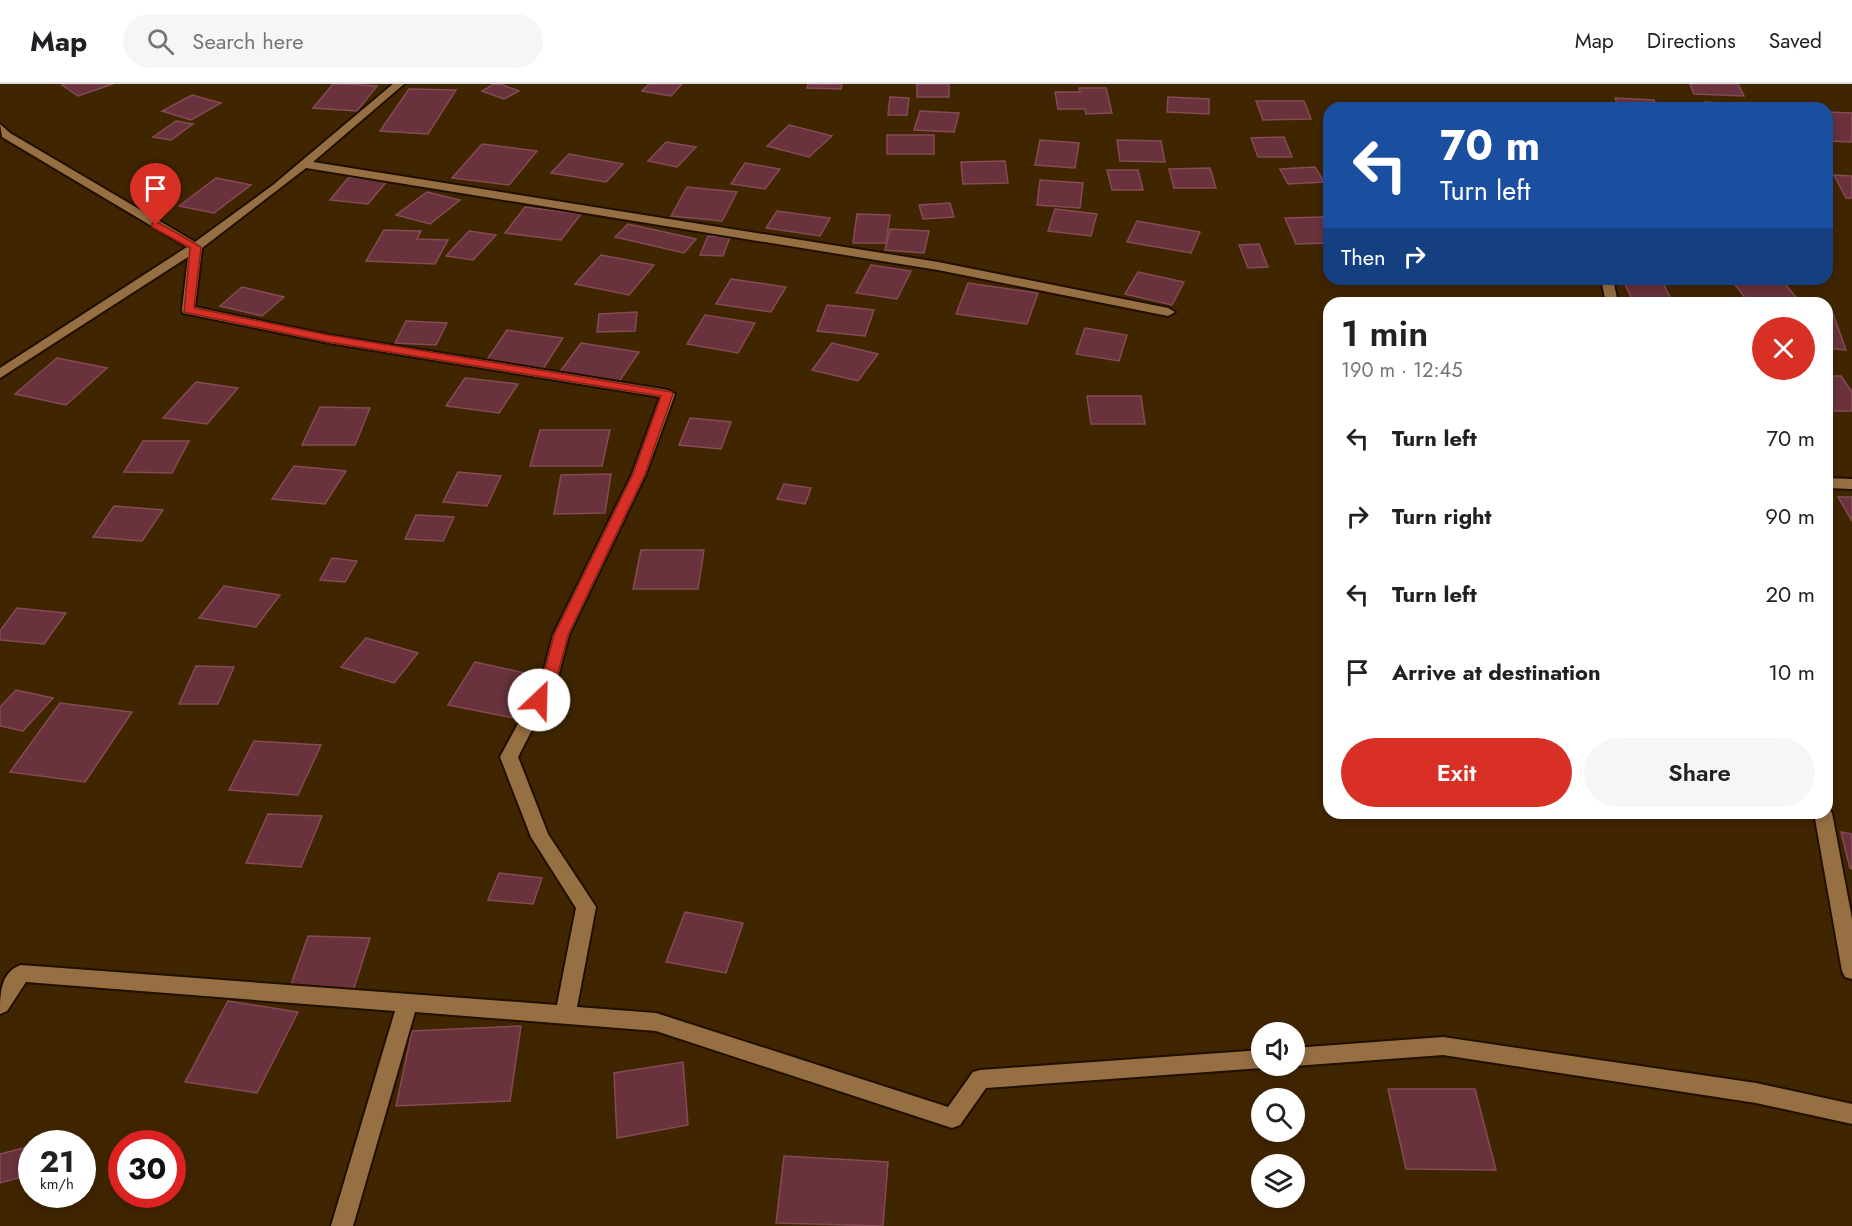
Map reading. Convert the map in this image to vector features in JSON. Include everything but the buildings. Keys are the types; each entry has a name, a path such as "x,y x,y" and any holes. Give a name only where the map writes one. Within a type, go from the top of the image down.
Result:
{"street":[{"path":"0,374 196,247 303,164 399,84"},
{"path":"0,127 6,135 116,202 196,247"},
{"path":"303,164 914,262 1168,312"},
{"path":"196,247 188,310 328,339 668,394 639,474 561,635 549,681 509,757 540,837 586,907 565,1015"},
{"path":"1833,483 1852,484"},
{"path":"1824,819 1852,971"},
{"path":"0,1005 21,973 656,1022 952,1118 981,1079 1251,1060"},
{"path":"342,1226 408,1002"},
{"path":"1305,1056 1443,1046 1756,1093 1852,1114"}],"route":[{"path":"156,225 196,247 188,310 328,339 668,394 639,474 561,635 549,681 539,700"}]}
